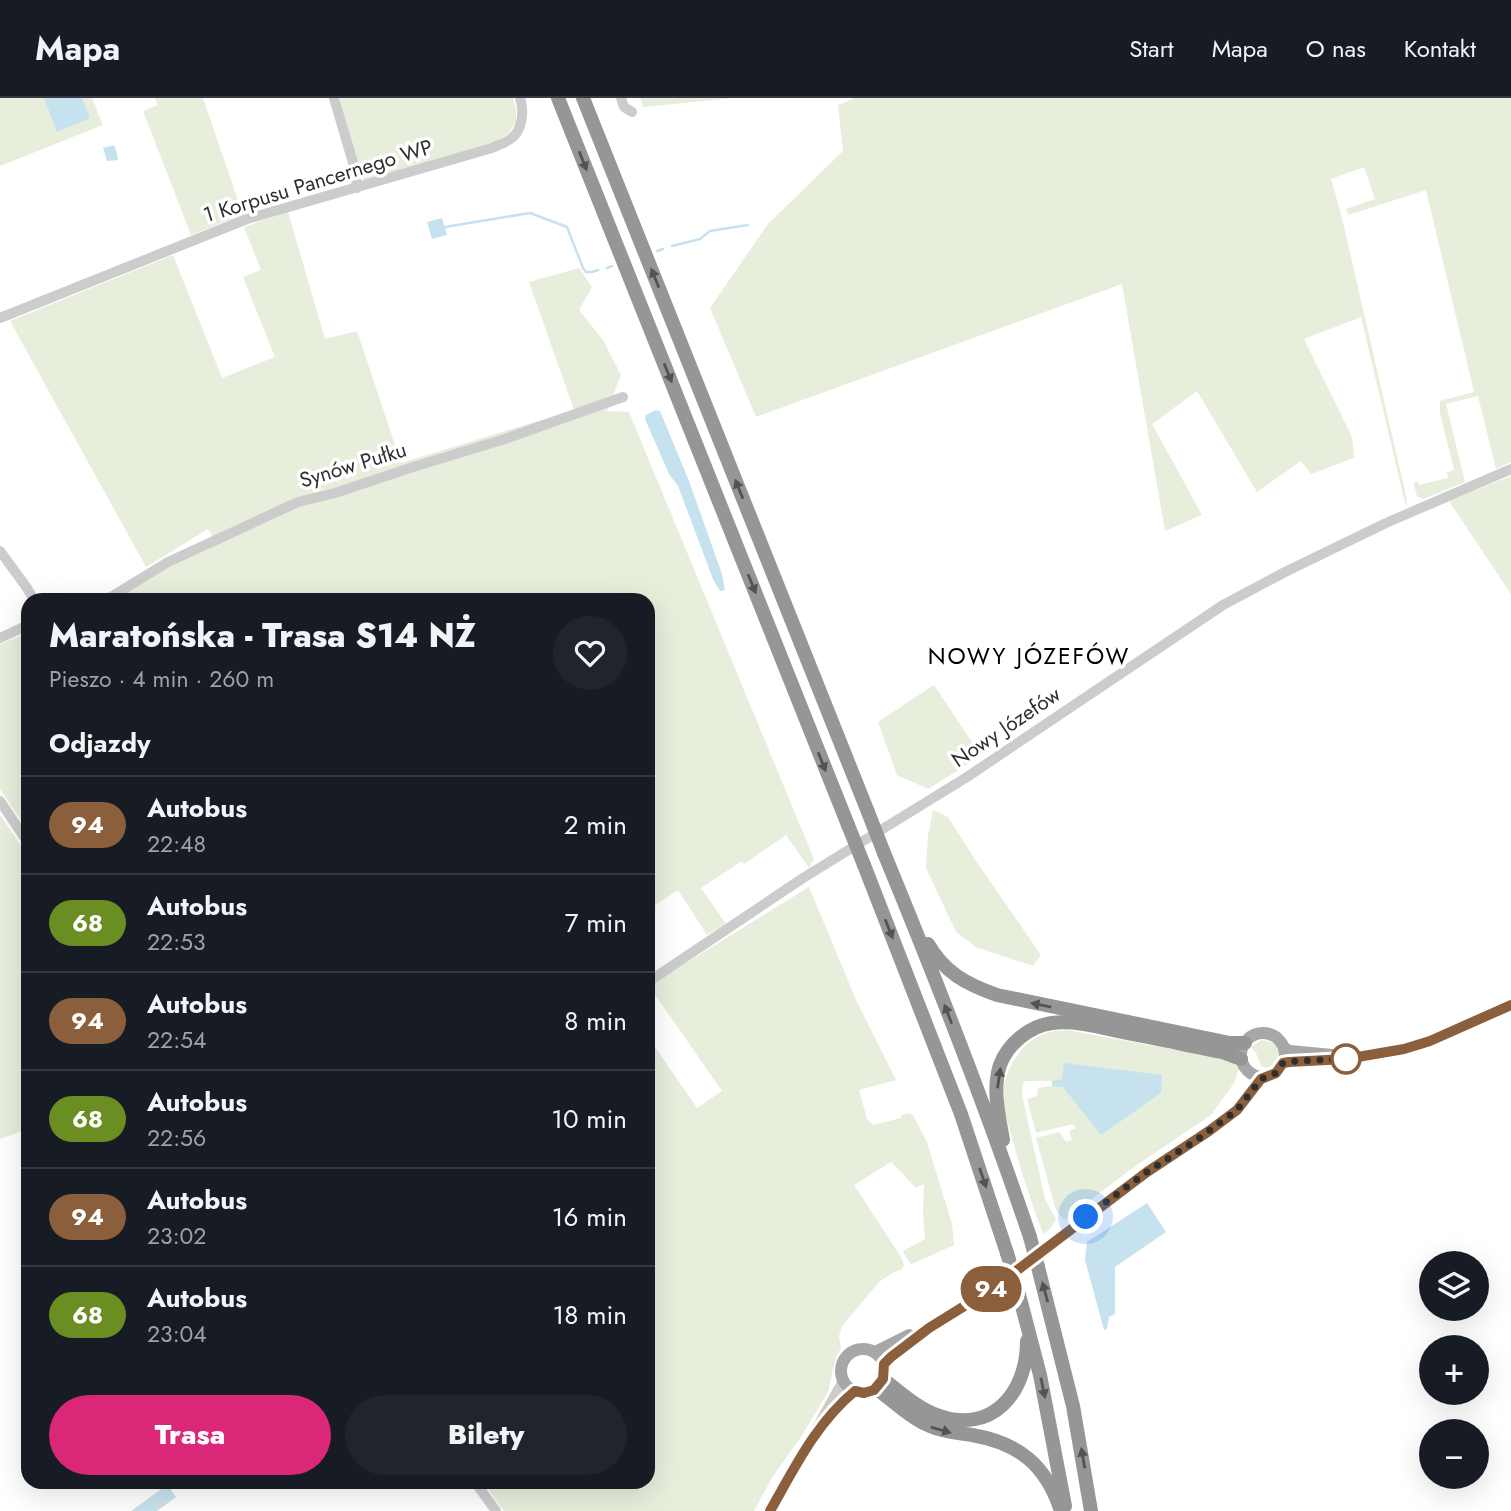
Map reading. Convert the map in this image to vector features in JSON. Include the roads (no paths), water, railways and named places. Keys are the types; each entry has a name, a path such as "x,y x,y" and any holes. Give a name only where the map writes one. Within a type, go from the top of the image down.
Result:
{"highway":[{"path":"558,98 961,1114 1027,1322 1051,1426 1063,1511"},
{"path":"583,98 967,1060 1007,1170 1030,1237 1073,1406 1091,1511"},
{"path":"908,912 944,967 974,987 1029,1002 1230,1043 1245,1042"},
{"path":"1007,1170 997,1080 1006,1052 1016,1041 1036,1028 1049,1023 1090,1025 1222,1052 1244,1065"},
{"path":"880,1378 917,1405 936,1415 951,1419 981,1418 1004,1405 1021,1382 1027,1357 1027,1322"},
{"path":"880,1378 881,1392 926,1425 998,1441 1022,1452 1047,1478 1063,1511"}],"main road":[{"path":"1283,1063 1346,1059 1390,1052 1430,1041 1511,1005"},
{"path":"1224,1119 1247,1084 1242,1047 1250,1037 1263,1033 1276,1038 1290,1051 1359,1056"},
{"path":"1244,1065 1252,1074 1263,1077 1276,1073 1283,1063 1284,1048"},
{"path":"880,1378 879,1355 863,1348 846,1355 841,1365 843,1381 850,1389 864,1393 880,1378 891,1357 929,1328 995,1287 1133,1182 1195,1141 1241,1106 1263,1077"},
{"path":"875,1352 929,1328"}],"street":[{"path":"334,98 354,166 357,188"},
{"name":"1 Korpusu Pancernego WP","path":"0,318 247,219 492,148 514,137 520,124 523,106 520,98"},
{"path":"621,98 624,107 632,112"},
{"name":"Synów Pułku","path":"117,593 167,562 298,502 335,493 505,439 623,397"},
{"name":"Nowy Józefów","path":"655,977 803,878 967,776 1223,606 1386,523 1511,469"},
{"path":"0,551 30,593"},
{"path":"0,638 21,628"},
{"path":"0,801 21,832"},
{"path":"770,1511 843,1381"},
{"path":"809,1442 855,1391"},
{"path":"480,1489 496,1511"}],"water":[{"path":"44,98 82,98 90,118 57,132"},
{"path":"114,145 118,160 107,161 103,148"},
{"path":"442,218 447,235 432,239 427,222"},
{"path":"660,411 689,481 722,574 725,590 720,591 713,579 678,486 669,474 645,419 646,415"},
{"path":"1064,1063 1162,1075 1161,1093 1101,1135 1063,1087 1052,1086 1052,1081 1062,1079"},
{"path":"1147,1203 1166,1232 1115,1267 1115,1314 1109,1317 1107,1329 1104,1330 1085,1260 1087,1242"},
{"path":"161,1489 170,1489 176,1497 157,1511 131,1511"}],"waterway":[{"path":"445,227 530,213 567,227 583,268 586,272 598,270"},
{"path":"672,246 700,239 710,231 748,225"},
{"path":"657,251 663,249"},
{"path":"607,268 612,266"}],"district":[{"name":"NOWY JÓZEFÓW","path":"1029,656"}]}
